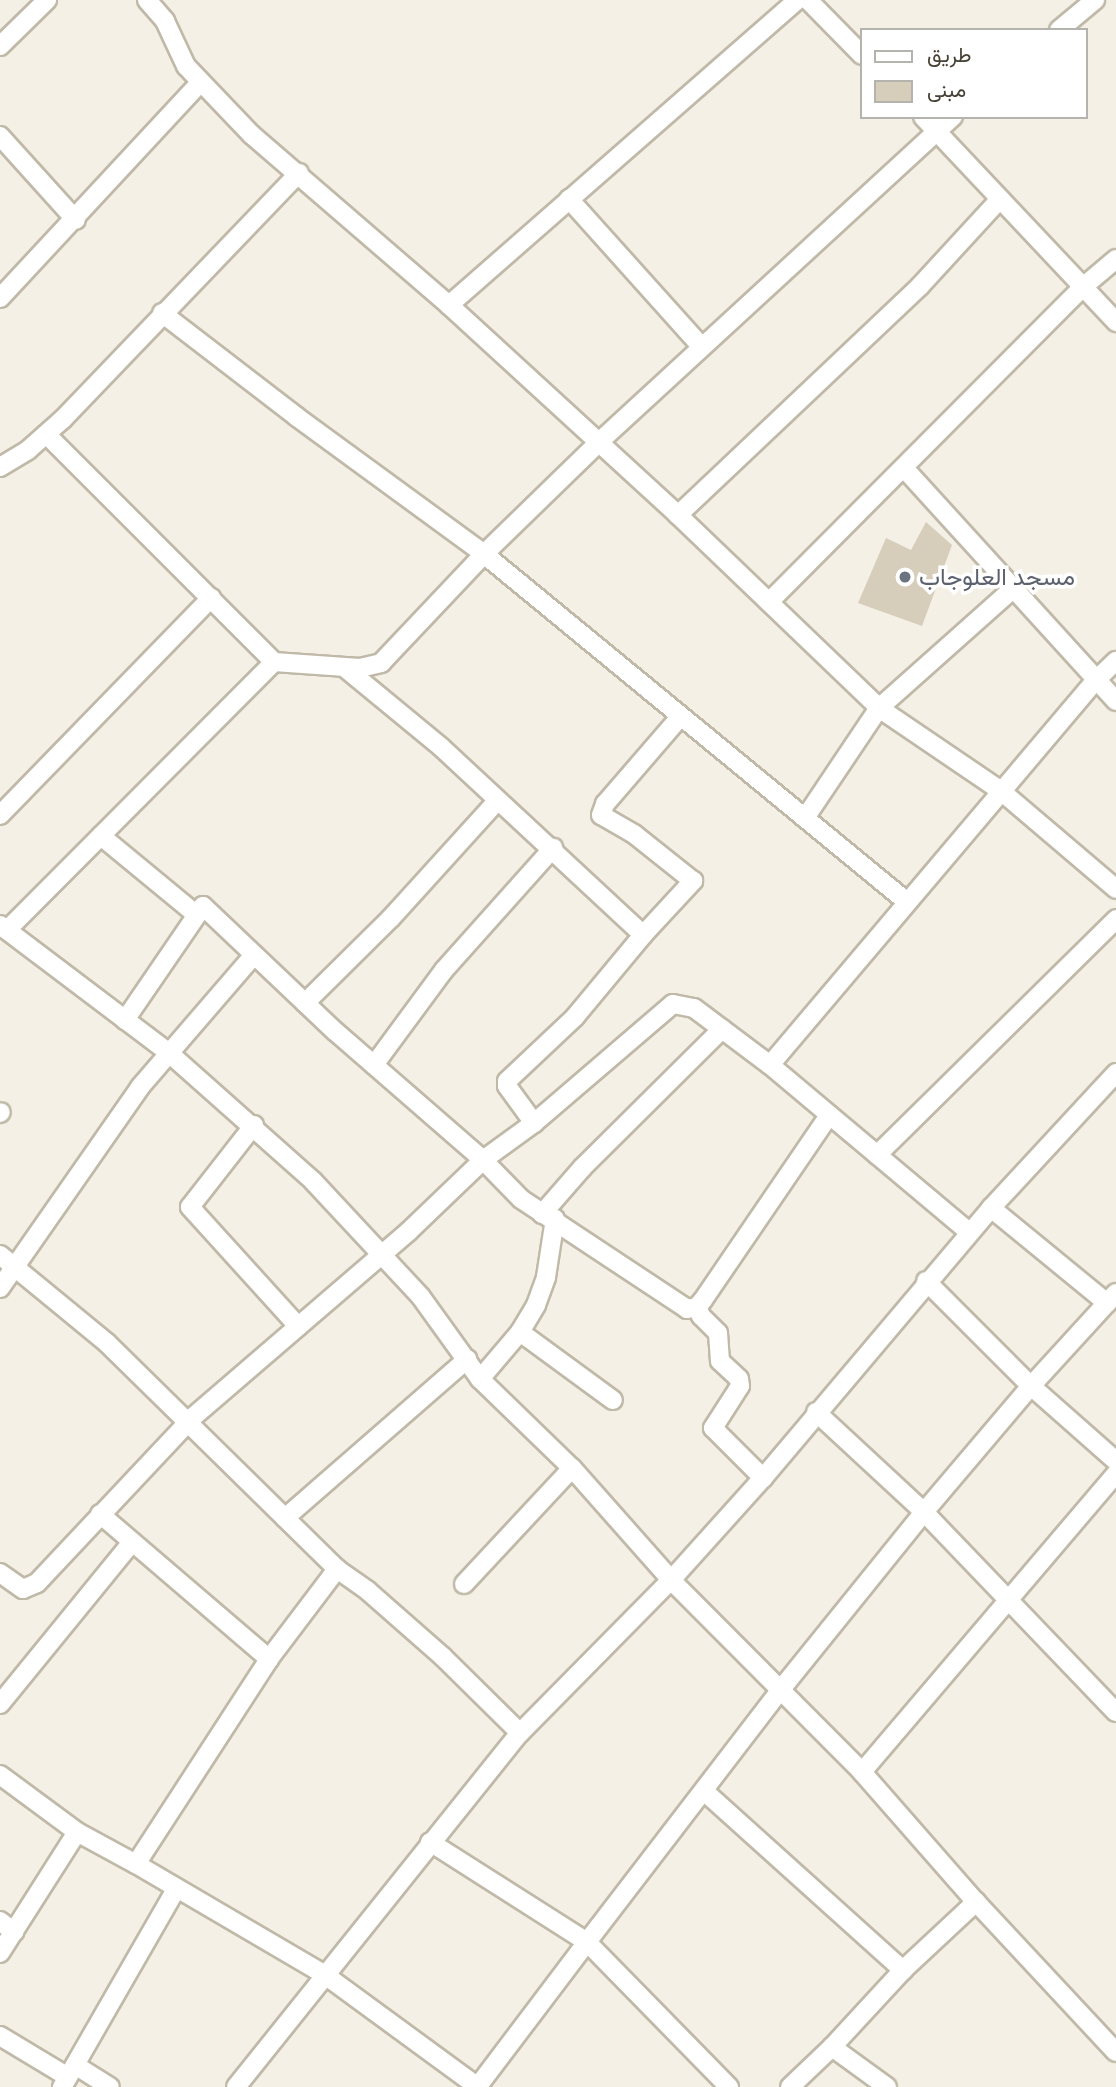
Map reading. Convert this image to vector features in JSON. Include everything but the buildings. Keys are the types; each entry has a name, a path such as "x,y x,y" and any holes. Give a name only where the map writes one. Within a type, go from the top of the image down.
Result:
{"street":[{"path":"0,46 47,0"},
{"path":"147,0 165,21 186,66 252,135 449,305 678,515 880,708 1001,791 1116,889"},
{"path":"449,305 797,0"},
{"path":"808,0 860,53"},
{"path":"1061,28 1095,0"},
{"path":"0,298 76,220 200,83"},
{"path":"925,119 1116,322"},
{"path":"46,434 274,662 360,668 381,663 484,554 599,442 951,119"},
{"path":"0,136 76,220"},
{"path":"3,461 46,434 299,173"},
{"path":"569,199 702,347"},
{"path":"678,515 920,286 1000,199"},
{"path":"769,602 1084,286 1116,259"},
{"path":"162,313 297,417 484,554 907,902"},
{"path":"904,468 1116,701"},
{"path":"805,818 880,708 1015,587"},
{"path":"2,809 211,598"},
{"path":"274,662 101,836 4,928 169,1053 254,1125 313,1181 421,1297 480,1379 572,1468 671,1580 782,1688 862,1772 976,1902 1116,2052"},
{"path":"770,1065 1095,681 1116,662"},
{"path":"344,667 442,747 497,802 553,848 643,935"},
{"path":"534,1123 508,1086 508,1081 575,1017 643,935 693,881 634,834 600,815 605,804 680,717"},
{"path":"305,1003 391,918 497,802"},
{"path":"101,836 197,915"},
{"path":"374,1065 444,970 553,848"},
{"path":"125,1020 203,906 305,1003 483,1160 521,1199 687,1308 697,1307 829,1115"},
{"path":"877,1155 1116,919"},
{"path":"0,1288 140,1087 254,955"},
{"path":"1,1576 23,1589 31,1588 187,1422 381,1254 483,1160 534,1123 673,1004 694,1008 770,1065 968,1231"},
{"path":"480,1379 520,1332 536,1305 546,1277 549,1217 583,1167 722,1029"},
{"path":"236,2087 520,1733 671,1580 763,1478 968,1231 1116,1073"},
{"path":"254,1125 190,1207 298,1326"},
{"path":"0,1775 77,1832 324,1975 478,2087 782,1688 924,1512 1031,1386 1112,1298 991,1208"},
{"path":"0,1255 107,1343 337,1569 369,1591 443,1657 520,1733"},
{"path":"926,1281 1031,1386 1116,1461"},
{"path":"697,1307 718,1333 720,1361 739,1379 740,1386 713,1428 763,1478"},
{"path":"520,1332 613,1399"},
{"path":"285,1518 467,1359"},
{"path":"816,1412 924,1512 1116,1712"},
{"path":"464,1584 572,1468"},
{"path":"862,1772 1116,1474"},
{"path":"100,1514 269,1659"},
{"path":"0,1704 132,1542"},
{"path":"136,1864 269,1659 337,1569"},
{"path":"704,1791 903,1970"},
{"path":"0,1952 7,1926 77,1832"},
{"path":"430,1842 587,1941 729,2087"},
{"path":"68,2077 176,1888"},
{"path":"790,2087 832,2047 903,1970 976,1902"},
{"path":"0,2036 68,2077 110,2087"},
{"path":"832,2047 887,2087"}],"place":[{"name":"مسجد العلوجاب","path":"905,577"}]}
